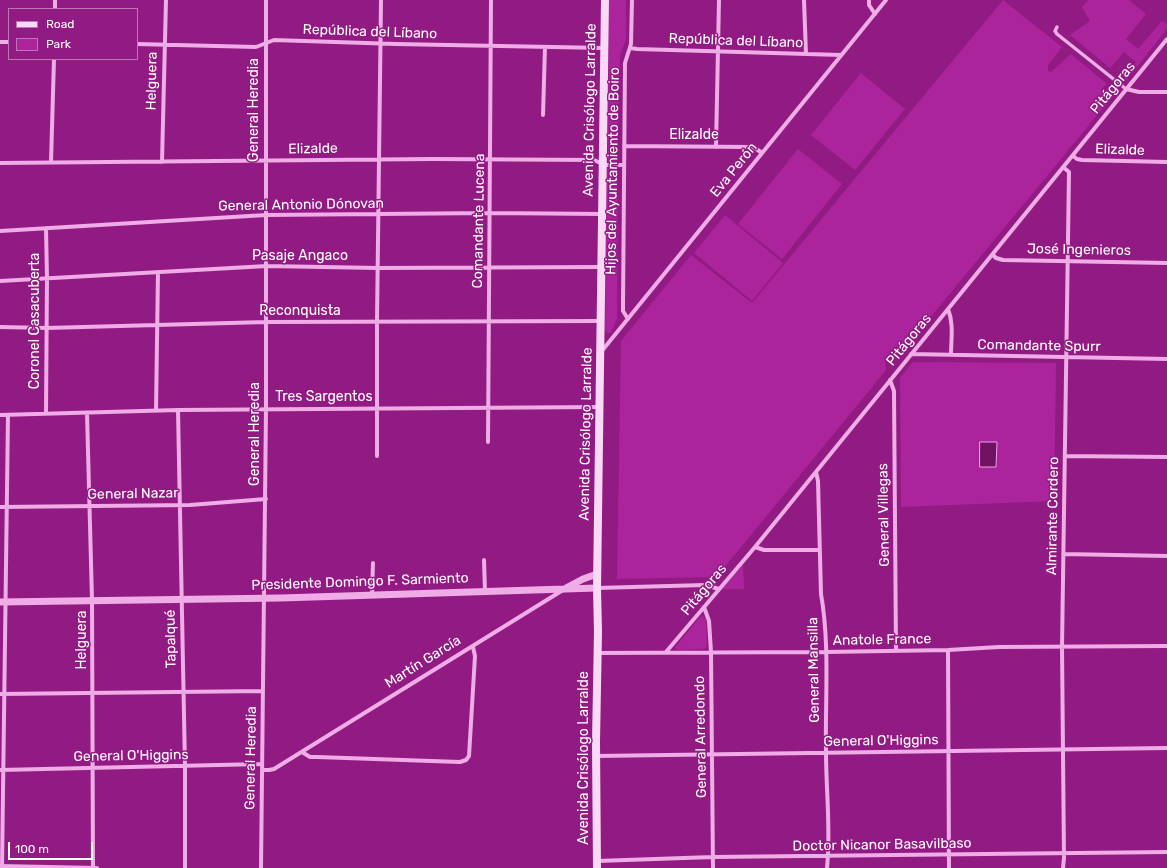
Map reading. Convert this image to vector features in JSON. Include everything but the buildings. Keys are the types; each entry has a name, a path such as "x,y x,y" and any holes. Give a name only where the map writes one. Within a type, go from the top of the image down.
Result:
{"main road":[{"name":"Avenida Crisólogo Larralde","path":"597,864 596,756 599,588 597,574 605,0"}],"street":[{"name":"Helguera","path":"162,162 166,0"},
{"name":"General Heredia","path":"261,868 262,691 266,499 266,0"},
{"path":"377,456 381,0"},
{"name":"Comandante Lucena","path":"488,442 491,0"},
{"name":"Hijos del Ayuntamiento de Boiro","path":"628,319 623,305 625,63 630,48 632,0"},
{"path":"716,147 719,0"},
{"path":"804,0 806,54"},
{"path":"869,0 869,5 875,14"},
{"name":"Eva Perón","path":"600,354 886,0"},
{"path":"1057,27 1055,31 1057,34 1126,90 1139,92 1167,92"},
{"name":"Pitágoras","path":"666,652 755,547 1167,39"},
{"name":"República del Líbano","path":"138,44 256,47 274,40 604,48"},
{"path":"543,115 544,47"},
{"name":"República del Líbano","path":"630,48 841,55"},
{"path":"51,162 54,60"},
{"name":"Elizalde","path":"624,146 751,147 762,153"},
{"name":"Elizalde","path":"1073,156 1082,160 1167,162"},
{"name":"Elizalde","path":"0,163 491,159 594,160 604,165 624,166"},
{"name":"Almirante Cordero","path":"1063,167 1069,172 1062,647 1064,868"},
{"name":"General Antonio Dónovan","path":"0,231 266,215 490,213 602,214"},
{"name":"Coronel Casacuberta","path":"46,228 46,413"},
{"name":"José Ingenieros","path":"993,255 996,258 1003,260 1167,262"},
{"name":"Pasaje Angaco","path":"0,281 266,266 378,268 601,267"},
{"path":"156,411 158,272"},
{"path":"948,309 952,324 951,355"},
{"name":"Reconquista","path":"0,327 47,328 266,322 600,321"},
{"name":"Comandante Spurr","path":"911,354 1167,359"},
{"name":"General Villegas","path":"890,380 894,391 896,650"},
{"name":"Tres Sargentos","path":"0,415 178,410 599,407"},
{"name":"Tapalqué","path":"178,410 184,692 185,868"},
{"name":"Helguera","path":"87,413 92,600 94,768 93,868"},
{"path":"8,415 3,601 1,867 97,868"},
{"path":"1065,456 1167,457"},
{"name":"General Mansilla","path":"816,472 818,481 821,594 824,612 826,652 827,868"},
{"name":"General Nazar","path":"0,507 181,505 266,499"},
{"path":"755,547 764,550 820,550"},
{"path":"1064,554 1167,556"},
{"path":"484,560 485,591"},
{"path":"372,595 373,563"},
{"name":"Martín García","path":"262,770 274,769 473,647 564,589 583,579 597,574"},
{"name":"Presidente Domingo F. Sarmiento","path":"3,601 181,600 705,585 719,590"},
{"name":"General Arredondo","path":"704,607 709,620 711,652 713,868"},
{"name":"Anatole France","path":"597,653 826,652 948,650 999,647 1167,646"},
{"path":"302,752 310,757 460,762 466,760 469,756 475,656 473,647"},
{"path":"948,650 949,868"},
{"path":"2,694 262,691"},
{"name":"General O'Higgins","path":"596,756 1167,748"},
{"name":"General O'Higgins","path":"2,770 262,764"},
{"name":"Doctor Nicanor Basavilbaso","path":"597,864 713,857 828,857 1167,852"}],"green space":[{"path":"609,0 626,0 626,39 620,56 617,164 609,163 608,161"},
{"path":"1003,0 1062,47 1048,65 1048,71 1051,72 1071,54 1107,84 1101,89 1117,91 905,348 896,347 885,360 886,370 719,574 714,577 617,579 621,341 691,255 752,303"},
{"path":"1088,0 1129,0 1146,14 1126,39 1138,49 1162,21 1167,24 1167,29 1125,82 1122,80 1136,62 1124,52 1110,68 1070,35 1090,21 1082,7"},
{"path":"861,73 905,109 855,170 811,135"},
{"path":"798,149 842,184 782,259 738,224"},
{"path":"608,168 618,169 617,319 611,333 607,333 605,330"},
{"path":"725,215 783,263 752,301 694,253"},
{"path":"913,362 1056,363 1054,501 901,507 900,378"},
{"path":"743,565 744,589 722,589"},
{"path":"702,616 706,620 706,648 678,650 675,648 700,617"}],"shaded area":[{"path":"980,442 997,442 996,467 980,467"}]}
